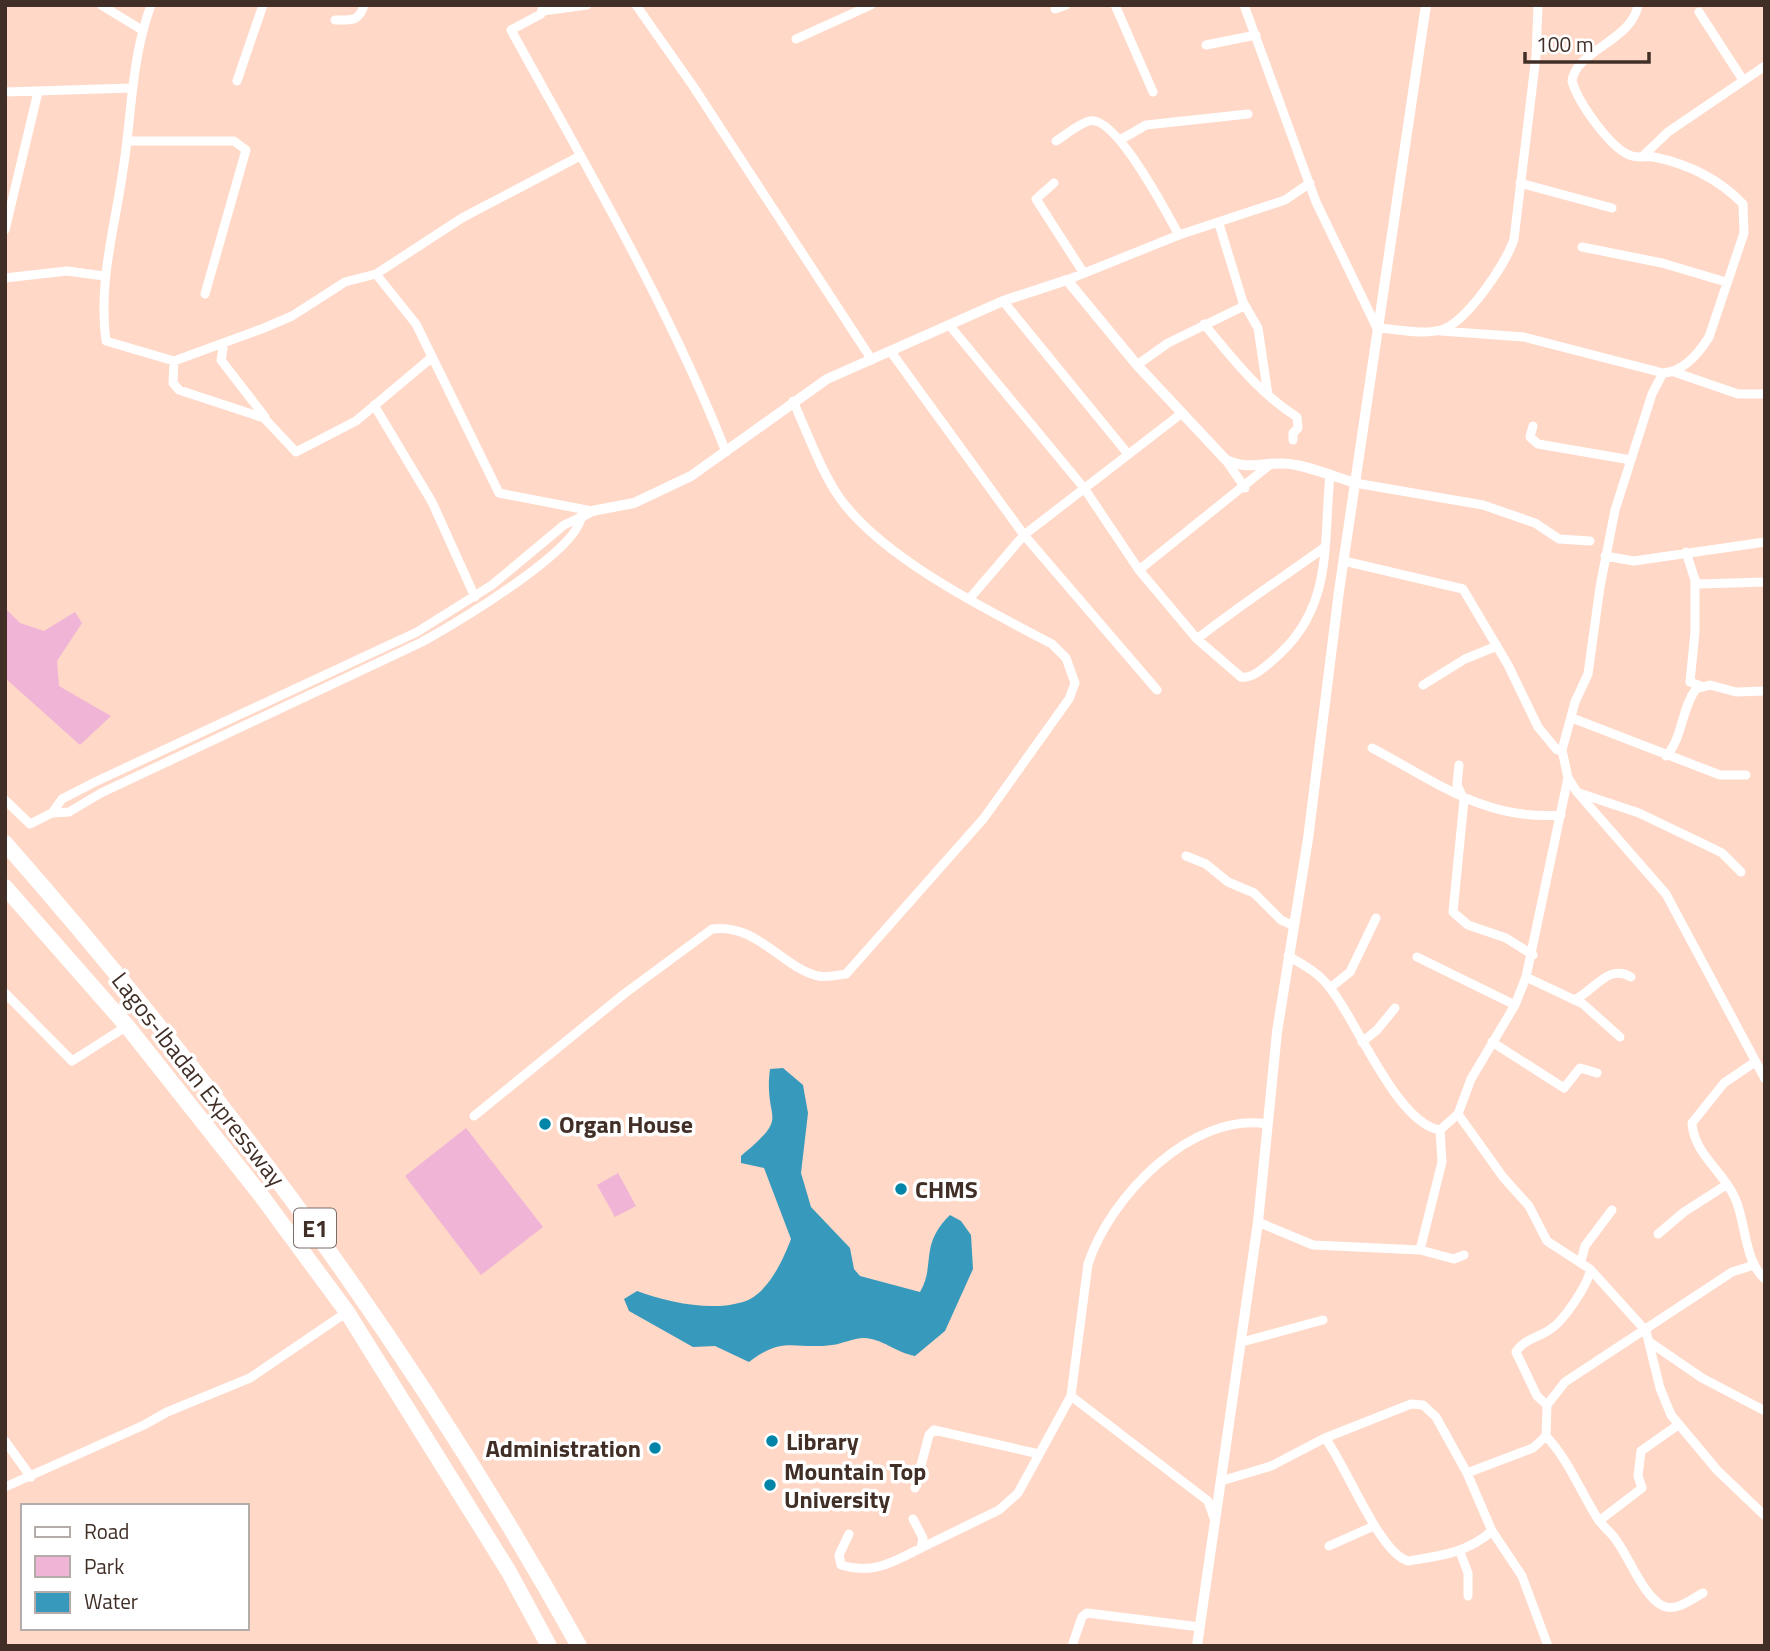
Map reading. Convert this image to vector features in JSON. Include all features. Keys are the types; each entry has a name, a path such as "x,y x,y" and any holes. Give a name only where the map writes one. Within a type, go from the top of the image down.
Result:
{"highway":[{"name":"Lagos-Ibadan Expressway","path":"5,843 79,927 173,1043 353,1281 529,1556 579,1646"},
{"name":"Lagos-Ibadan Expressway","path":"5,887 127,1026 260,1194 347,1312 509,1572 549,1646"}],"street":[{"path":"101,5 142,30"},
{"path":"151,5 142,30 131,88 128,141 104,275 106,341 174,361 224,343 292,316 345,282 376,274 462,218 580,156"},
{"path":"237,81 263,5"},
{"path":"335,20 354,20 362,14 364,5"},
{"path":"587,5 543,8 511,30 662,308 702,391 726,452"},
{"path":"636,5 686,75 872,360"},
{"path":"796,38 870,5"},
{"path":"1055,9 1066,5"},
{"path":"1115,5 1153,92"},
{"path":"1244,5 1310,183 1348,272 1377,328"},
{"path":"1198,1646 1258,1222 1288,956 1310,825 1355,483 1426,5"},
{"path":"1439,331 1449,326 1487,288 1509,256 1514,239 1536,56 1538,5"},
{"path":"1638,5 1628,26 1576,69 1572,81 1591,118 1613,141 1633,156 1643,156 1711,176 1743,204 1744,233 1709,337 1702,350 1674,372"},
{"path":"1699,12 1743,80"},
{"path":"1206,45 1256,35"},
{"path":"1643,156 1668,132 1765,66"},
{"path":"5,92 131,88"},
{"path":"5,230 38,92"},
{"path":"1120,140 1146,125 1248,114"},
{"path":"1056,141 1092,120 1120,140 1130,150 1179,235"},
{"path":"128,141 234,141 246,150 205,294"},
{"path":"1054,183 1036,199 1083,272"},
{"path":"52,813 62,799 95,782 417,632 475,597 526,559 564,525 587,514 634,503 691,476 827,379 1003,301 1067,280 1179,235 1286,200 1310,183"},
{"path":"1520,183 1612,208"},
{"path":"1219,224 1243,302 1258,328 1268,395"},
{"path":"1583,247 1662,263 1726,282"},
{"path":"5,278 67,271 104,275"},
{"path":"376,274 416,324 499,493 587,514"},
{"path":"1067,280 1138,365 1226,460 1245,488"},
{"path":"1003,301 1128,454"},
{"path":"1138,365 1168,343 1237,310 1243,302"},
{"path":"1204,324 1236,363 1268,395 1297,417 1298,428 1293,433 1293,440"},
{"path":"950,326 1084,488 1139,570 1197,639 1241,677 1252,676 1284,651 1321,592 1330,475"},
{"path":"1377,328 1524,337 1663,373 1674,372 1738,394 1765,394"},
{"path":"224,343 221,359 291,449 302,451 356,421 431,358"},
{"path":"891,352 1024,534 1157,690"},
{"path":"174,361 173,383 179,390 267,420"},
{"path":"1663,373 1652,394 1631,460 1605,556 1588,674 1575,702 1562,750 1568,778 1577,792 1666,894 1763,1073"},
{"path":"474,1116 624,994 712,929 723,928 753,938 815,976 846,974 984,818 1069,699 1075,683 1066,658 1052,645 933,577 857,518 838,494 793,401"},
{"path":"374,405 432,502 475,597"},
{"path":"970,598 1024,534 1182,413"},
{"path":"1533,426 1530,437 1538,444 1631,460"},
{"path":"1226,460 1243,468 1272,463 1295,464 1355,483 1483,505 1535,523 1559,539 1590,541"},
{"path":"1139,570 1245,488 1272,463"},
{"path":"5,800 30,824 52,813 69,812 101,793 422,642 466,617 533,569 573,536 587,514"},
{"path":"1605,556 1634,561 1765,542"},
{"path":"1197,639 1250,597 1274,584 1325,547"},
{"path":"1686,552 1695,580 1695,632 1690,682 1735,692 1765,691"},
{"path":"1344,561 1460,587 1497,646 1538,727 1557,750 1562,750"},
{"path":"1695,580 1705,586 1765,582"},
{"path":"1423,685 1465,659 1497,646"},
{"path":"1666,756 1676,743 1691,695 1701,686"},
{"path":"1572,718 1720,775 1746,775"},
{"path":"1372,748 1464,800 1521,813 1561,815"},
{"path":"1459,765 1457,786 1464,800 1453,912 1468,925 1506,938 1533,955"},
{"path":"1440,1130 1458,1114 1464,1095 1515,1005 1526,977 1533,955 1568,778"},
{"path":"1577,792 1639,813 1712,848 1722,853 1741,872"},
{"path":"1186,856 1206,864 1228,882 1254,893 1281,920 1294,926"},
{"path":"1330,988 1350,972 1377,918"},
{"path":"1288,956 1309,968 1330,988 1385,1079 1429,1127 1440,1130"},
{"path":"1417,957 1515,1005"},
{"path":"1574,1000 1589,992 1611,972 1619,971 1631,977"},
{"path":"1526,977 1574,1000 1620,1037"},
{"path":"5,993 72,1061 127,1026"},
{"path":"1362,1042 1377,1030 1395,1007"},
{"path":"1492,1042 1564,1088 1580,1068 1597,1073"},
{"path":"1755,1062 1724,1083 1692,1123 1692,1133 1739,1209 1754,1265 1765,1279"},
{"path":"1458,1114 1503,1178 1529,1206 1547,1241 1590,1269 1646,1331 1660,1388 1678,1425 1765,1516"},
{"path":"849,1534 839,1555 841,1565 854,1569 881,1569 1005,1505 1018,1493 1072,1396 1088,1264 1093,1247 1119,1207 1141,1176 1185,1146 1238,1122 1267,1124"},
{"path":"1420,1250 1442,1162 1440,1130"},
{"path":"1658,1234 1684,1212 1726,1185"},
{"path":"1581,1261 1585,1246 1612,1210"},
{"path":"1258,1222 1313,1245 1420,1250 1454,1259 1464,1255"},
{"path":"1544,1439 1547,1405 1565,1382 1732,1272 1754,1265"},
{"path":"1547,1405 1537,1396 1516,1352 1528,1341 1555,1327 1587,1281 1590,1269"},
{"path":"5,1487 167,1412 257,1375 347,1312"},
{"path":"1242,1342 1322,1320"},
{"path":"1651,1343 1702,1378 1765,1411"},
{"path":"1072,1396 1208,1501 1214,1525"},
{"path":"1222,1482 1270,1465 1325,1438 1411,1404 1423,1405 1436,1417 1467,1473 1492,1531 1522,1576 1548,1646"},
{"path":"1599,1521 1642,1488 1638,1476 1641,1451 1678,1425"},
{"path":"915,1488 929,1435 934,1430 1040,1454"},
{"path":"1325,1438 1340,1457 1374,1526 1401,1559 1408,1561 1460,1552 1476,1545 1492,1531"},
{"path":"1544,1439 1557,1448 1575,1474 1599,1521 1617,1541 1625,1559 1657,1601 1664,1606 1679,1606 1703,1593"},
{"path":"1467,1473 1522,1453 1544,1439"},
{"path":"5,1441 31,1477"},
{"path":"913,1519 923,1538 921,1548"},
{"path":"1329,1546 1374,1526"},
{"path":"1460,1552 1468,1573 1468,1595"},
{"path":"1072,1646 1082,1617 1087,1613 1200,1627"}],"green space":[{"path":"5,608 20,623 44,631 75,612 82,623 57,661 59,686 111,716 80,745 5,678"},
{"path":"466,1128 543,1227 481,1275 405,1176"},
{"path":"618,1173 636,1206 615,1217 597,1185"}],"water":[{"path":"783,1068 803,1085 808,1113 801,1173 811,1207 850,1248 854,1269 860,1276 920,1292 925,1282 931,1245 940,1226 950,1215 961,1221 971,1235 973,1269 945,1331 915,1356 877,1340 864,1338 832,1345 781,1346 749,1362 715,1346 693,1347 629,1311 624,1299 637,1291 662,1299 703,1306 743,1302 760,1292 773,1275 791,1239 764,1168 741,1163 741,1156 771,1124 770,1069"}],"place":[{"name":"Organ House","path":"545,1124"},
{"name":"CHMS","path":"901,1189"},
{"name":"Library","path":"772,1441"},
{"name":"Administration","path":"655,1448"},
{"name":"Mountain Top University","path":"770,1485"}]}
